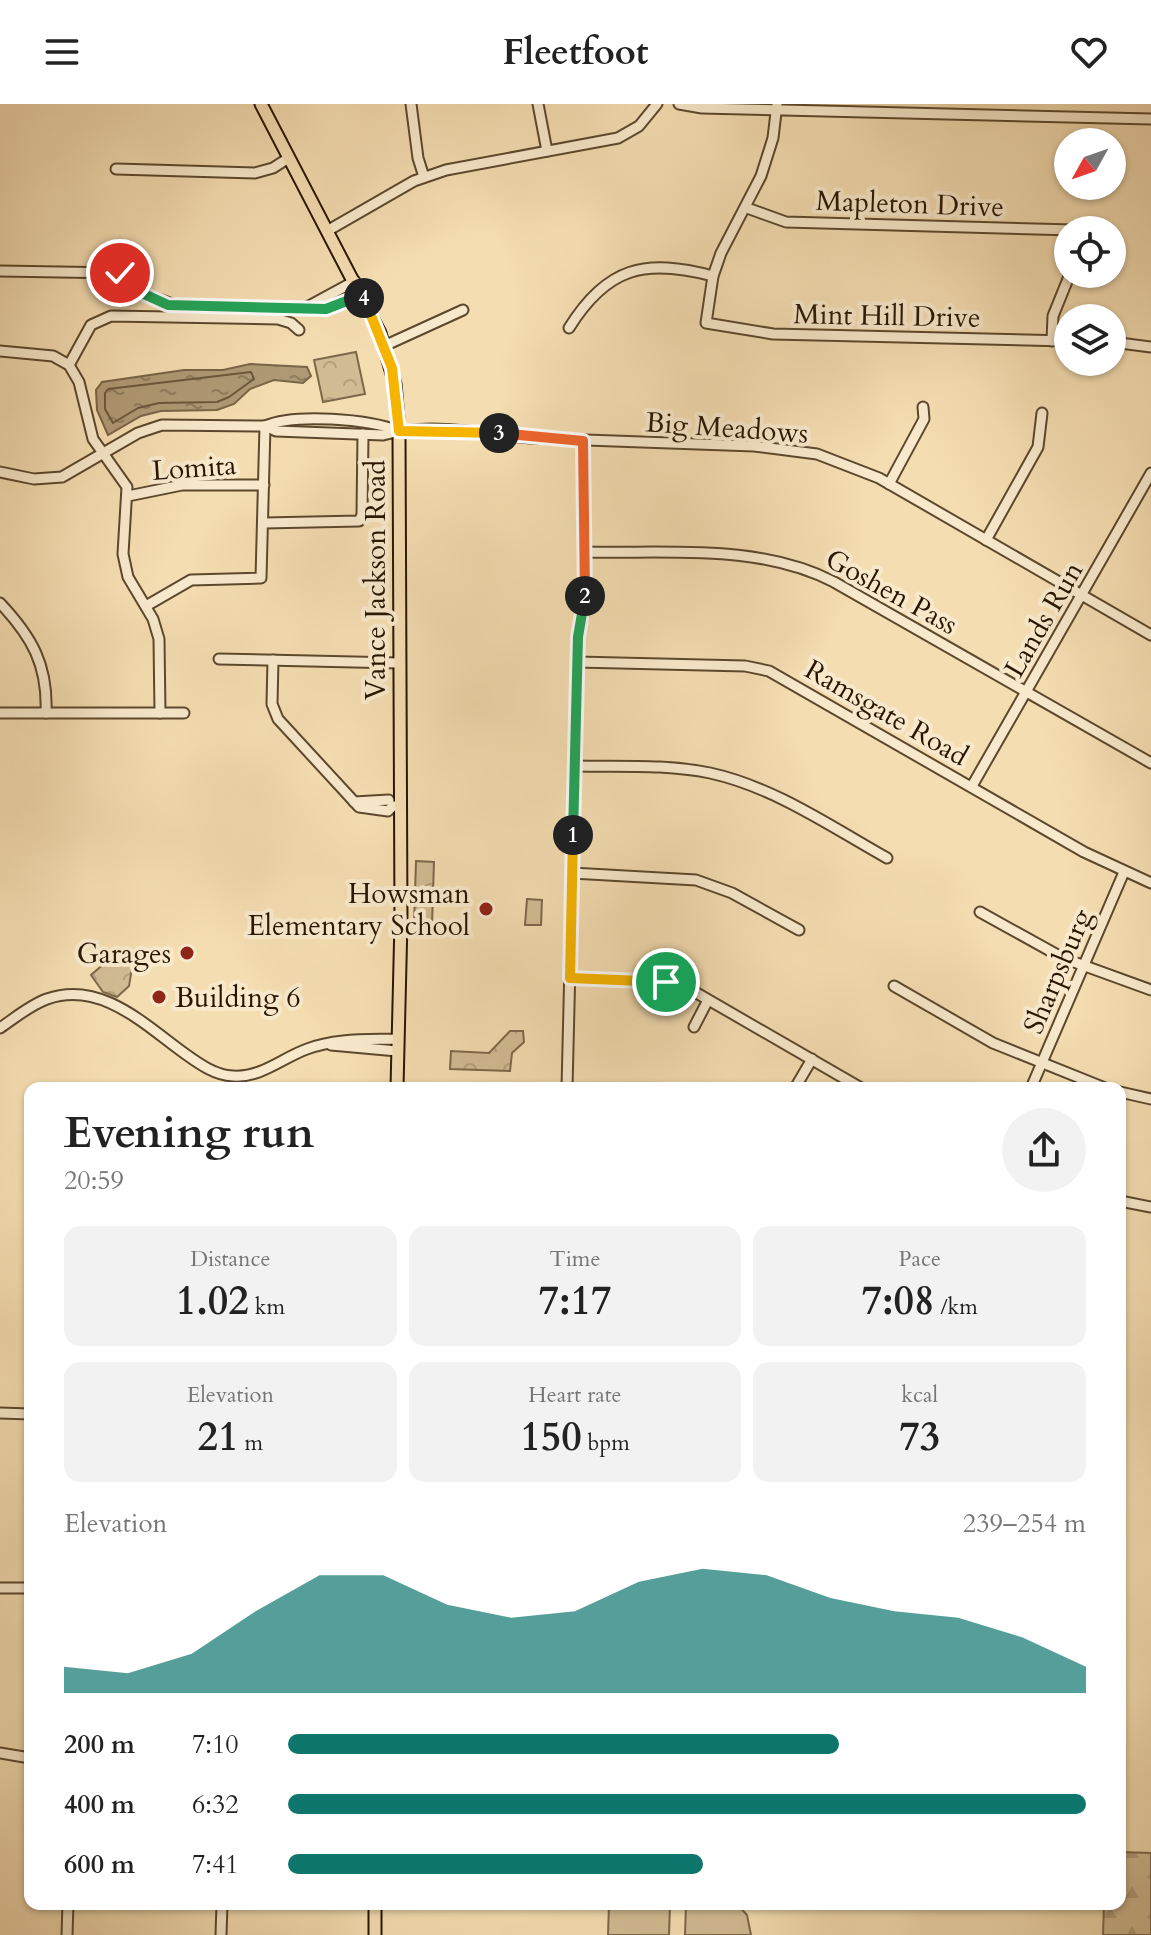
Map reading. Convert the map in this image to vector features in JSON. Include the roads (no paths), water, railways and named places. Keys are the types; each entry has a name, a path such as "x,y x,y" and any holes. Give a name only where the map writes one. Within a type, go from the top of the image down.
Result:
{"main road":[{"name":"Vance Jackson Road","path":"261,104 287,159 362,295 384,346 395,384 399,431 399,663 394,804 397,1082"},
{"path":"375,1910 375,1935"}],"street":[{"path":"411,104 418,158 424,177"},
{"path":"538,104 547,151"},
{"path":"327,231 424,177 465,165 618,138 639,126 657,104"},
{"path":"679,104 1151,119"},
{"path":"569,328 593,294 620,275 662,266 713,276 726,241 747,208 770,151 777,107"},
{"path":"116,169 255,173 273,168 287,159"},
{"name":"Mapleton Drive","path":"747,208 786,222 1054,229"},
{"path":"0,271 120,273 128,276 144,294 168,305 333,308 362,295"},
{"name":"Mint Hill Drive","path":"713,276 706,323 773,334 1052,341"},
{"path":"308,307 355,281"},
{"path":"1052,341 1053,316 1064,288"},
{"path":"327,297 333,308"},
{"path":"384,346 463,310"},
{"path":"69,365 91,325 111,316 278,319 291,323 299,330"},
{"path":"1126,344 1151,347"},
{"path":"0,351 53,356 69,365 79,382 89,429 121,477 128,496 123,535 126,568 159,639 160,713"},
{"path":"889,484 918,433 924,419 923,407"},
{"path":"986,540 1038,447 1042,413"},
{"name":"Big Meadows","path":"265,426 275,421 348,421 382,424 399,431"},
{"name":"Big Meadows","path":"0,472 49,480 71,474 138,433 162,425 265,426 276,431 383,435 399,431 494,433 583,441 786,448 849,464 889,484 1151,635"},
{"path":"146,606 191,580 261,578 265,426"},
{"path":"264,523 359,521 362,515 363,434"},
{"path":"567,1082 577,662 578,637 585,608 583,441"},
{"name":"Lands Run","path":"972,786 1151,473"},
{"name":"Lomita","path":"128,496 182,485 264,485"},
{"name":"Goshen Pass","path":"584,552 745,556 798,566 834,582 1151,763"},
{"path":"0,603 26,631 40,657 46,687 46,713"},
{"path":"219,659 399,663"},
{"path":"273,660 272,704 278,719 354,802 359,807 388,811 394,804 386,794 376,794 372,799 354,802"},
{"name":"Ramsgate Road","path":"577,662 745,666 769,671 1124,872 1151,883"},
{"path":"0,713 184,713"},
{"path":"575,766 679,768 739,781 794,805 887,858"},
{"name":"Sharpsburg","path":"1034,1082 1124,872"},
{"path":"572,873 658,875 696,880 732,893 799,930"},
{"path":"980,912 1083,967 1151,990"},
{"path":"570,978 681,984 851,1082"},
{"path":"894,986 993,1043 1088,1082"},
{"path":"0,1028 39,1002 73,994 115,1004 196,1062 230,1076 256,1073 303,1050 331,1045 340,1040 398,1045"},
{"path":"694,1027 708,1000"},
{"path":"799,1082 812,1059"},
{"path":"1126,1093 1151,1099"},
{"path":"1126,1202 1151,1207"},
{"path":"0,1413 24,1414"},
{"path":"0,1588 24,1588"},
{"path":"0,1753 24,1757"},
{"path":"67,1935 68,1910"},
{"path":"221,1935 222,1910"}],"water":[{"path":"250,364 307,367 311,376 303,383 274,380 250,389 234,404 217,410 161,411 141,416 108,435 97,410 96,390 102,382 184,370 223,370"}],"place":[{"name":"Howsman Elementary School","path":"486,909"},
{"name":"Garages","path":"187,953"},
{"name":"Building 6","path":"159,997"}]}
